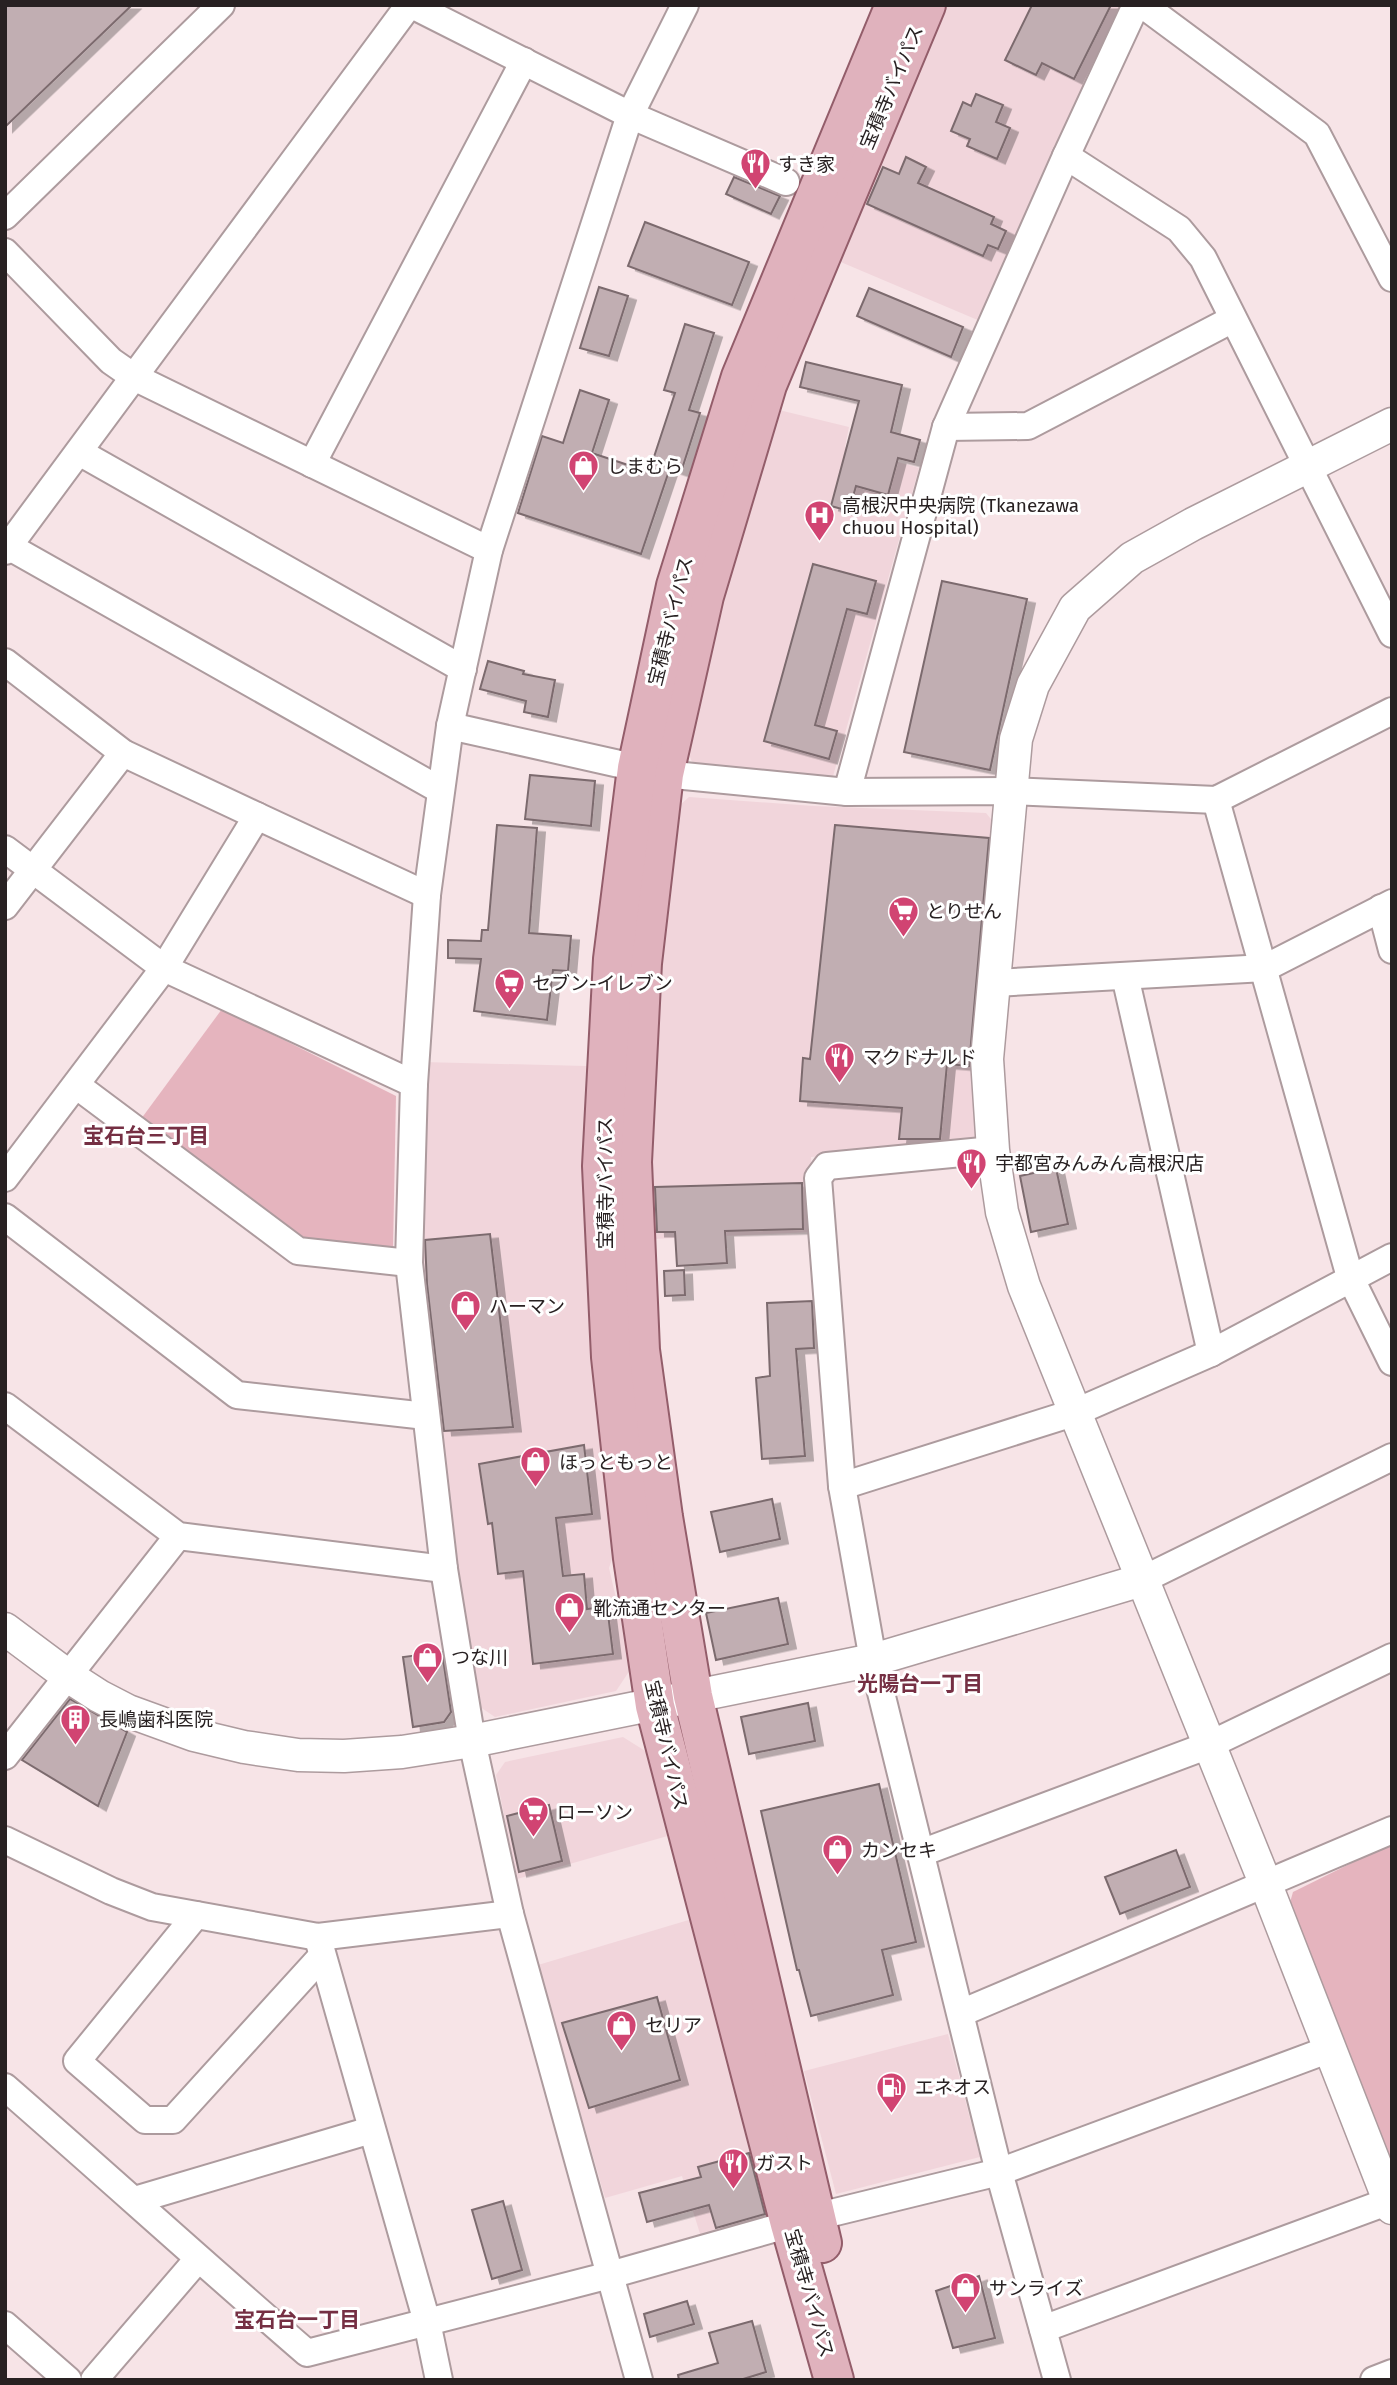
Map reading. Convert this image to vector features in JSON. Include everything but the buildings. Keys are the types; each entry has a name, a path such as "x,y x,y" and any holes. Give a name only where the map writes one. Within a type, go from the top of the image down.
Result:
{"main road":[{"name":"宝積寺バイパス","path":"860,2380 803,2221 655,1706 634,1558 611,1357 602,1166 613,960 651,771 676,586 741,377 895,5"},
{"name":"宝積寺バイパス","path":"834,2380 693,1696 663,1517 640,1350 632,1162 651,771 767,385 926,5"}],"street":[{"path":"5,216 221,5"},
{"path":"440,790 7,548 411,5 630,116 786,182"},
{"path":"639,2380 510,1914 472,1741 444,1569 409,1263 414,1084 427,895 450,726 489,550 630,116 685,5"},
{"path":"847,792 946,427 1136,5"},
{"path":"1143,5 1317,134 1392,278"},
{"path":"312,464 524,61"},
{"path":"1066,156 1179,229 1203,258 1392,634"},
{"path":"5,252 111,361 134,377 489,550"},
{"path":"946,427 1027,426 1233,319"},
{"path":"1042,2329 1391,2203 1266,1885 1024,1286 1002,1212 993,1150 987,1059 1016,738 1033,685 1075,608 1132,558 1192,524 1392,424"},
{"path":"79,452 463,669"},
{"path":"5,662 123,753 427,895"},
{"path":"450,726 651,771 847,792 1010,791 1216,800 1392,711"},
{"path":"5,906 123,753"},
{"path":"1216,800 1350,1277 1392,1362"},
{"path":"5,1178 164,968 257,816"},
{"path":"5,849 164,968 414,1084"},
{"path":"995,984 1265,968 1386,905 1392,950"},
{"path":"1125,976 1211,1353"},
{"path":"76,1085 298,1251 409,1263"},
{"path":"993,1150 827,1166 818,1178 842,1486 873,1660 999,2172 1057,2380"},
{"path":"5,1217 237,1395 426,1416"},
{"path":"842,1486 1076,1412 1211,1353 1392,1257"},
{"path":"5,1406 178,1536 444,1569"},
{"path":"5,1629 99,1696 128,1711 194,1735 244,1748 298,1755 344,1756 402,1752 655,1706 873,1660 1142,1580 1392,1457"},
{"path":"5,1756 13,1728 68,1676 178,1536"},
{"path":"921,1853 1209,1745 1392,1657"},
{"path":"961,2013 1392,1830"},
{"path":"5,1840 111,1891 152,1907 196,1914 320,1946 510,1914"},
{"path":"196,1914 76,2061 145,2120 173,2120 320,1946"},
{"path":"320,1946 427,2322 439,2380"},
{"path":"5,2087 307,2353 610,2275 803,2221 999,2172 1331,2049"},
{"path":"135,2200 371,2130"},
{"path":"94,2380 198,2259"},
{"path":"5,2325 68,2380"},
{"path":"1374,2380 1392,2373"}],"shaded area":[{"path":"947,5 1125,5 980,321 836,260"},
{"name":"高根沢中央病院 (Tkanezawa chuou Hospital)","path":"779,410 849,427 845,447 919,468 832,780 699,769 691,760 688,750 718,619"},
{"path":"689,797 814,806 986,813 995,824 982,1132 973,1143 811,1157 813,1232 652,1239 650,1155 657,969 679,806"},
{"path":"222,1009 396,1096 393,1249 300,1243 141,1119"},
{"path":"422,1062 586,1066 584,1168 590,1356 614,1553 609,1568 632,1667 616,1691 495,1717 480,1707 452,1572 416,1261"},
{"path":"623,1737 650,1754 671,1835 517,1879 496,1775 505,1762"},
{"path":"1392,1843 1392,2168 1289,1906 1293,1892"},
{"path":"692,1919 775,2219 702,2240 682,2176 605,2198 538,1965"},
{"name":"エネオス","path":"948,2034 980,2157 836,2194 804,2071"}],"place":[{"name":"すき家","path":"755,191"},
{"name":"しまむら","path":"584,493"},
{"name":"高根沢中央病院 (Tkanezawa chuou Hospital)","path":"819,543"},
{"name":"とりせん","path":"903,938"},
{"name":"セブン-イレブン","path":"509,1010"},
{"name":"マクドナルド","path":"840,1084"},
{"name":"宇都宮みんみん高根沢店","path":"972,1190"},
{"name":"ハーマン","path":"466,1333"},
{"name":"ほっともっと","path":"536,1489"},
{"name":"靴流通センター","path":"570,1635"},
{"name":"つな川","path":"428,1684"},
{"name":"長嶋歯科医院","path":"76,1746"},
{"name":"ローソン","path":"534,1839"},
{"name":"カンセキ","path":"838,1877"},
{"name":"セリア","path":"622,2052"},
{"name":"エネオス","path":"892,2114"},
{"name":"ガスト","path":"733,2190"},
{"name":"サンライズ","path":"966,2315"}],"district":[{"name":"宝石台三丁目","path":"146,1136"},
{"name":"光陽台一丁目","path":"920,1684"},
{"name":"宝石台一丁目","path":"297,2320"}]}
